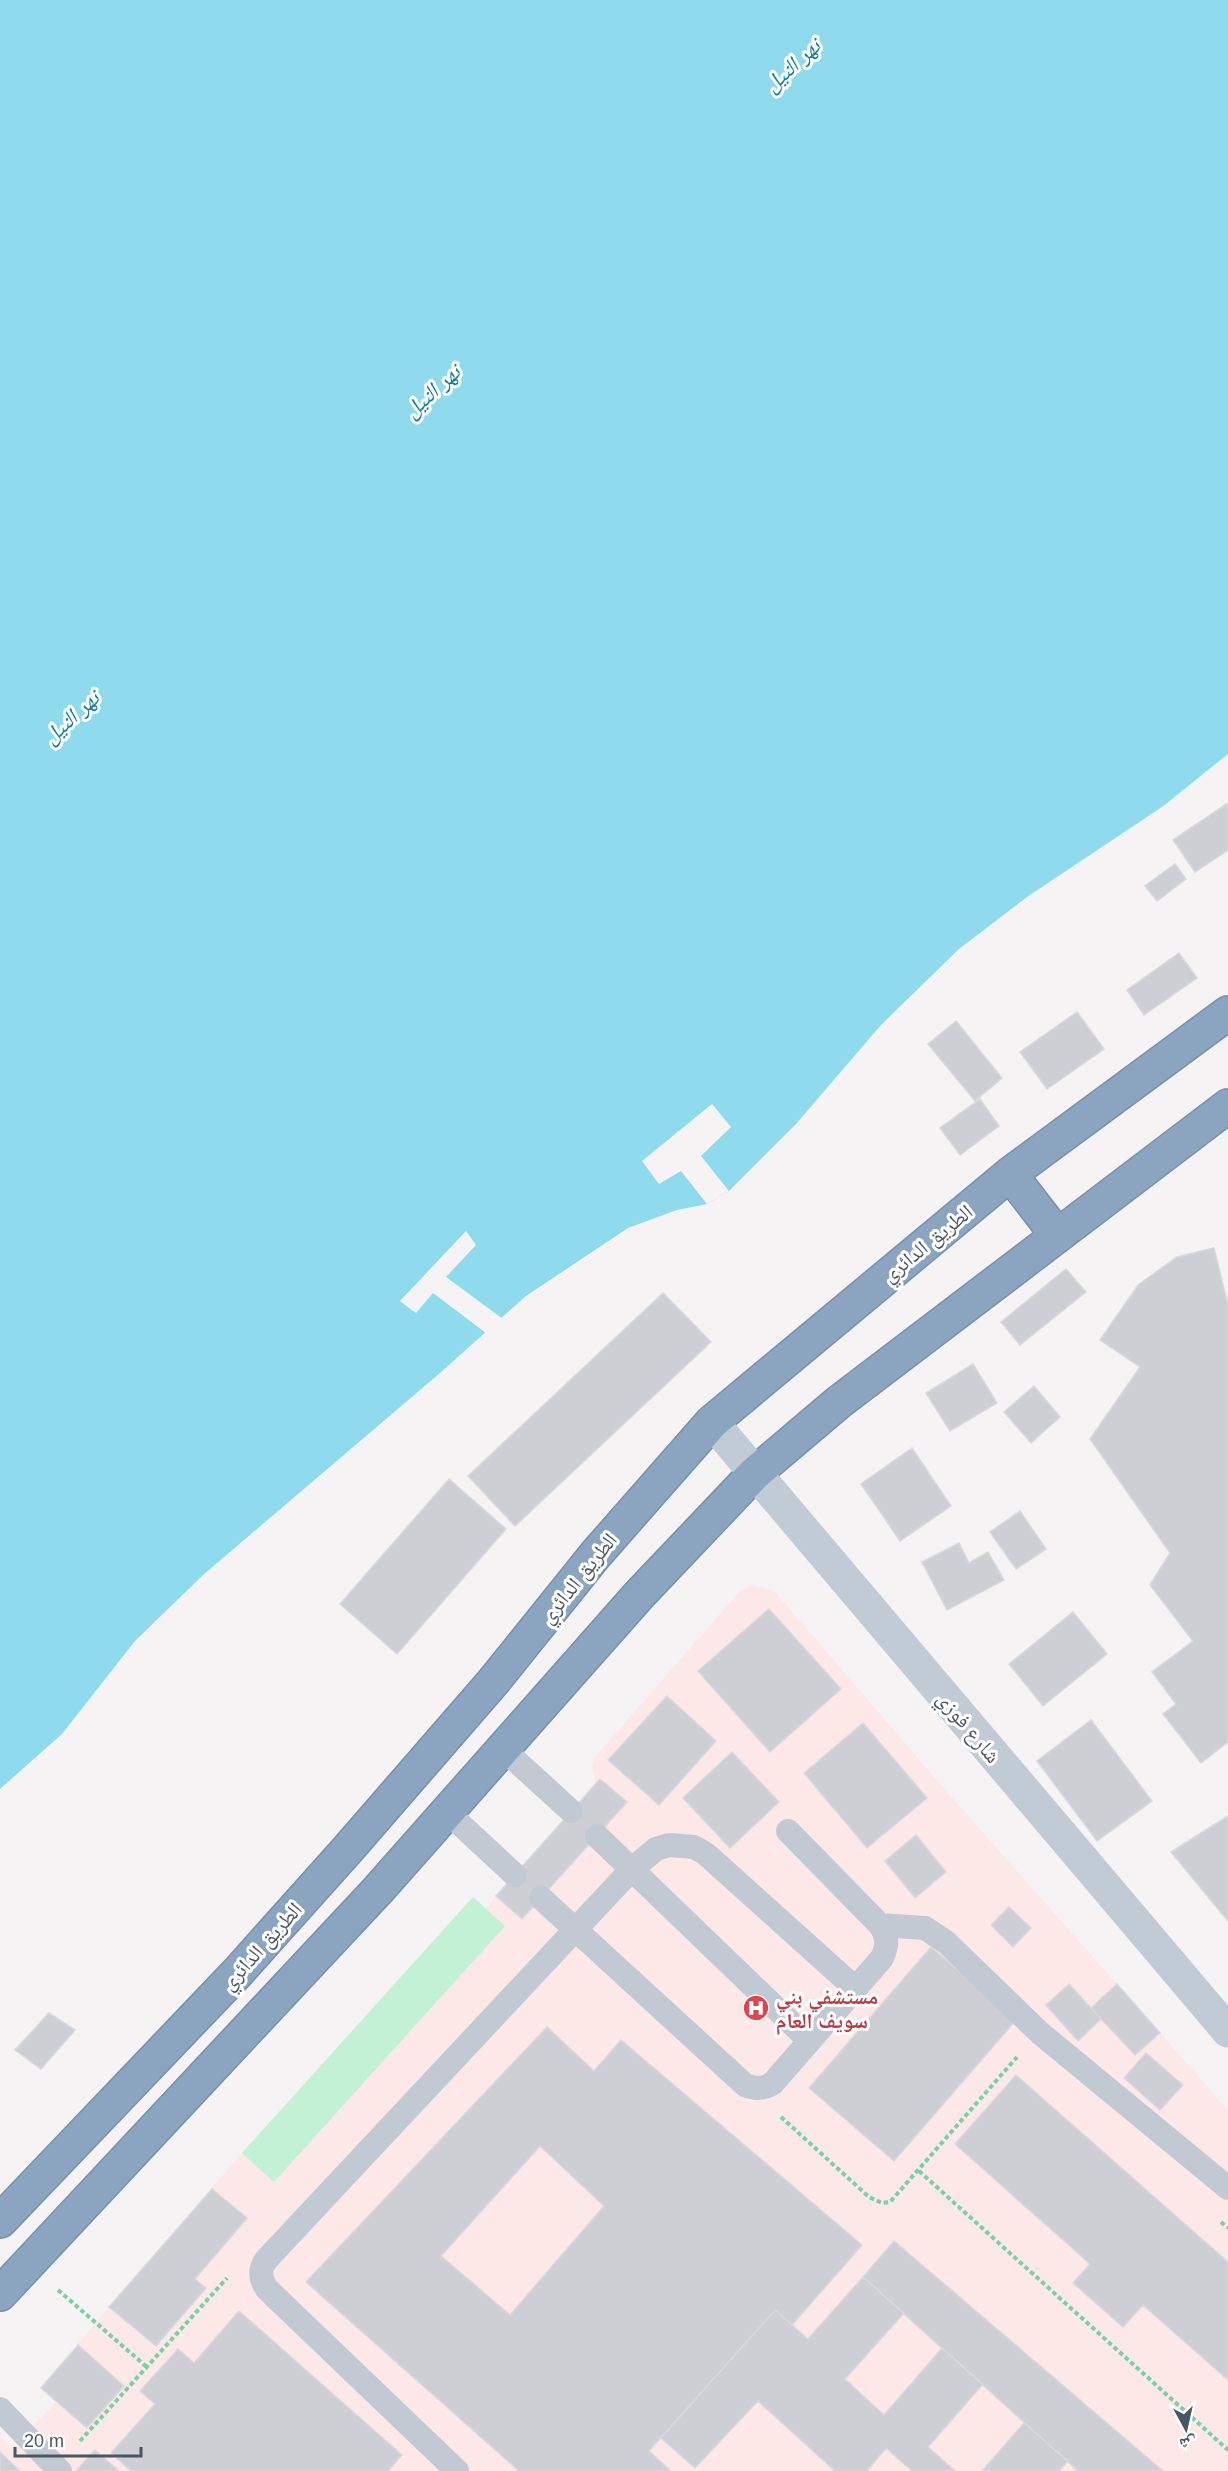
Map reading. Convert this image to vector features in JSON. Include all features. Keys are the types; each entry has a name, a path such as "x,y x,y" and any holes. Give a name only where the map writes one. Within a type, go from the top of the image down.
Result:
{"highway":[{"name":"الطريق الدائري","path":"0,2221 230,1981 333,1866 493,1682 596,1554 712,1422 1011,1174 1228,1013"},
{"path":"0,2295 378,1890 639,1595 753,1474 839,1402 1228,1106"},
{"path":"1011,1174 1057,1235"}],"street":[{"name":"شارع فوزي","path":"712,1422 753,1474 1228,2031"}],"lane":[{"path":"503,1749 571,1811"},
{"path":"447,1812 515,1875"},
{"path":"541,1898 575,1926 745,2085 759,2089 772,2084 882,1958 886,1949 887,1940 880,1925 788,1831"},
{"path":"597,1836 809,2040"},
{"path":"457,2471 267,2289 260,2275 261,2266 266,2259 575,1926 632,1869 656,1849 669,1845 694,1848 706,1854 855,1988"},
{"path":"880,1925 911,1925 935,1933 1040,2032 1228,2188"},
{"path":"0,2409 58,2469"}],"path":[{"path":"745,2085 875,2201 890,2202 1040,2032"},
{"path":"919,2171 1228,2450"},
{"path":"58,2469 225,2279 241,2268 266,2259"},
{"path":"28,2265 148,2368"}],"shaded area":[{"name":"مستشفي بني سويف العام","path":"751,1585 774,1591 948,1793 1228,2110 1228,2471 20,2471 0,2452 0,2437 12,2448 56,2402 41,2388 109,2307 242,2153 473,1897 486,1908 596,1784 592,1766 595,1757 740,1591"}],"green space":[{"path":"473,1897 505,1926 274,2182 242,2153"}],"water":[{"name":"نهر النيل","path":"0,0 1228,0 1228,754 1162,807 1027,897 959,949 881,1025 796,1124 729,1191 707,1204 677,1210 628,1228 526,1296 440,1373 203,1575 135,1641 62,1734 0,1789"}],"pier":[{"path":"712,1104 731,1127 701,1156 729,1191 707,1204 681,1171 659,1184 642,1161"},
{"path":"466,1231 476,1245 446,1277 503,1319 486,1333 433,1293 416,1313 400,1301"}],"building":[{"path":"1228,803 1228,850 1195,872 1173,840"},
{"path":"1175,864 1186,879 1157,901 1145,886"},
{"path":"1179,953 1197,978 1144,1015 1127,990"},
{"path":"1077,1012 1104,1049 1047,1089 1020,1052"},
{"path":"956,1021 1002,1078 975,1101 928,1044"},
{"path":"980,1099 999,1126 960,1155 940,1128"},
{"path":"1214,1248 1228,1305 1228,1742 1201,1763 1163,1714 1176,1704 1152,1672 1193,1641 1150,1585 1170,1553 1090,1439 1140,1367 1100,1340 1138,1285 1177,1257"},
{"path":"1066,1269 1086,1292 1020,1345 1001,1322"},
{"path":"663,1293 711,1342 515,1526 468,1476"},
{"path":"973,1364 997,1403 950,1431 926,1393"},
{"path":"1034,1386 1060,1417 1031,1443 1004,1412"},
{"path":"912,1448 951,1506 900,1541 861,1484"},
{"path":"449,1479 506,1529 397,1654 340,1604"},
{"path":"1020,1511 1046,1549 1016,1569 990,1532"},
{"path":"959,1543 969,1563 988,1552 1004,1580 947,1610 922,1562"},
{"path":"769,1609 841,1689 770,1752 698,1671"},
{"path":"1073,1612 1107,1654 1043,1706 1009,1664"},
{"path":"667,1696 716,1741 659,1805 608,1760"},
{"path":"1091,1720 1152,1801 1097,1841 1037,1761"},
{"path":"863,1723 927,1798 867,1848 804,1773"},
{"path":"732,1752 779,1802 730,1848 683,1798"},
{"path":"600,1779 627,1802 522,1919 496,1896"},
{"path":"1228,1816 1228,1921 1171,1852"},
{"path":"916,1835 946,1872 915,1898 885,1861"},
{"path":"1009,1907 1031,1928 1013,1947 991,1925"},
{"path":"931,1947 1016,2020 894,2161 809,2088"},
{"path":"1069,1984 1101,2019 1078,2041 1046,2005"},
{"path":"1117,1984 1160,2033 1135,2055 1091,2008"},
{"path":"49,2013 75,2030 41,2069 15,2050"},
{"path":"547,2027 594,2071 621,2040 862,2245 792,2325 775,2310 649,2451 671,2471 519,2471 306,2282","holes":["540,2146 604,2206 510,2315 441,2256"]},
{"path":"1146,2053 1183,2085 1160,2110 1124,2078"},
{"path":"1016,2075 1228,2262 1228,2380 1143,2305 1123,2327 1073,2283 1090,2264 955,2144"},
{"path":"212,2189 247,2218 195,2279 206,2288 156,2346 109,2307"},
{"path":"894,2241 1163,2471 1078,2471 863,2277"},
{"path":"863,2277 904,2313 845,2379 884,2415 942,2348 983,2384 928,2447 955,2471 912,2471 886,2448 867,2471 835,2471 758,2401 695,2468 661,2438 775,2310 808,2339"},
{"path":"239,2311 402,2455 388,2471 131,2471 111,2453 155,2404 140,2391 178,2349 194,2363"},
{"path":"78,2345 124,2386 87,2428 41,2388"},
{"path":"1024,2423 1068,2461 1059,2471 982,2471"},
{"path":"95,2450 119,2471 76,2471"},
{"path":"0,2452 20,2471 0,2471"}],"place":[{"name":"مستشفي بني سويف العام","path":"756,2008"}]}
